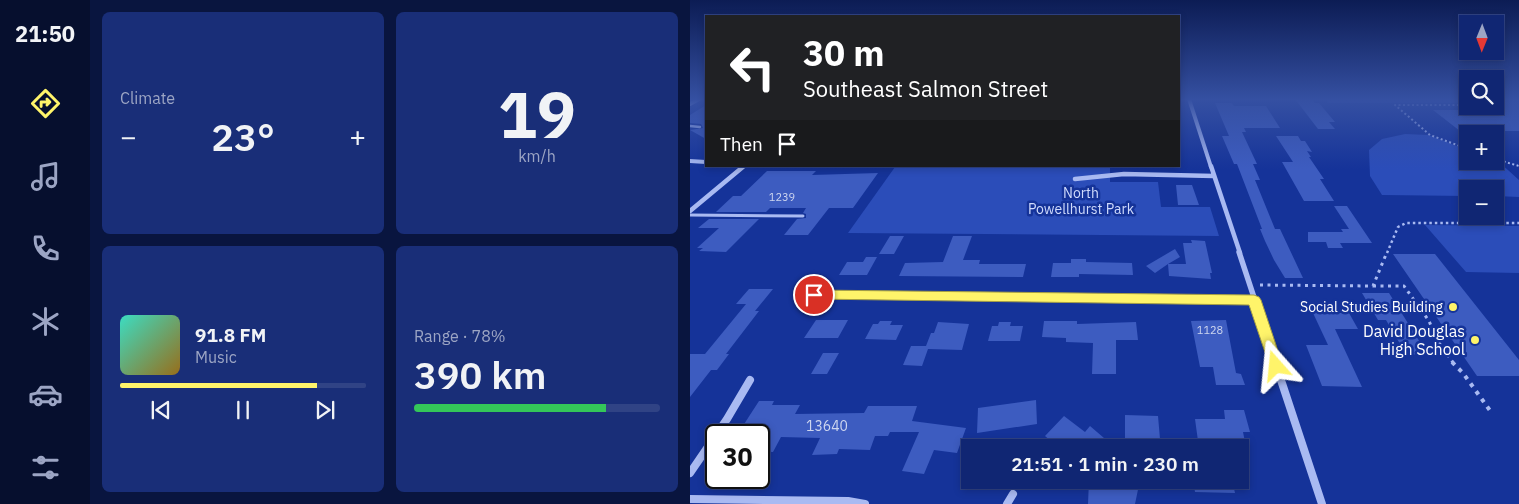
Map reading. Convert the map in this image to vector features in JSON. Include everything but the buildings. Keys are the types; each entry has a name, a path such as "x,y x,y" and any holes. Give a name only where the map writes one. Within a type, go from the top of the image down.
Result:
{"street":[{"path":"1197,123 1322,504"},
{"path":"690,161 705,162"},
{"path":"690,213 743,167"},
{"path":"1075,179 1124,174 1214,176"},
{"path":"814,295 1254,300"},
{"path":"690,473 727,420 732,408 750,380"},
{"path":"1007,504 1013,494"},
{"path":"690,500 848,501 865,504"}],"lane":[{"path":"690,126 700,127"},
{"path":"690,213 803,216"}],"path":[{"path":"1416,123 1430,135 1459,146"},
{"path":"1504,162 1519,166"},
{"path":"1373,286 1398,227 1406,223 1519,223"},
{"path":"1249,285 1404,286 1429,321 1437,340 1451,362 1463,373 1491,412"}],"green space":[{"path":"1405,134 1429,135 1459,147 1459,170 1504,170 1504,166 1519,180 1519,197 1504,196 1504,180 1459,180 1459,196 1382,195 1370,176 1369,150 1382,139"},
{"name":"North Powellhurst Park","path":"895,167 1110,167 1110,182 1158,182 1161,207 1210,207 1219,236 848,233"},
{"path":"1425,225 1519,226 1519,273 1466,272"}],"place":[{"name":"Social Studies Building","path":"1453,307"},
{"name":"David Douglas High School","path":"1475,340"}],"route":[{"path":"814,295 1254,300 1276,366"}]}
